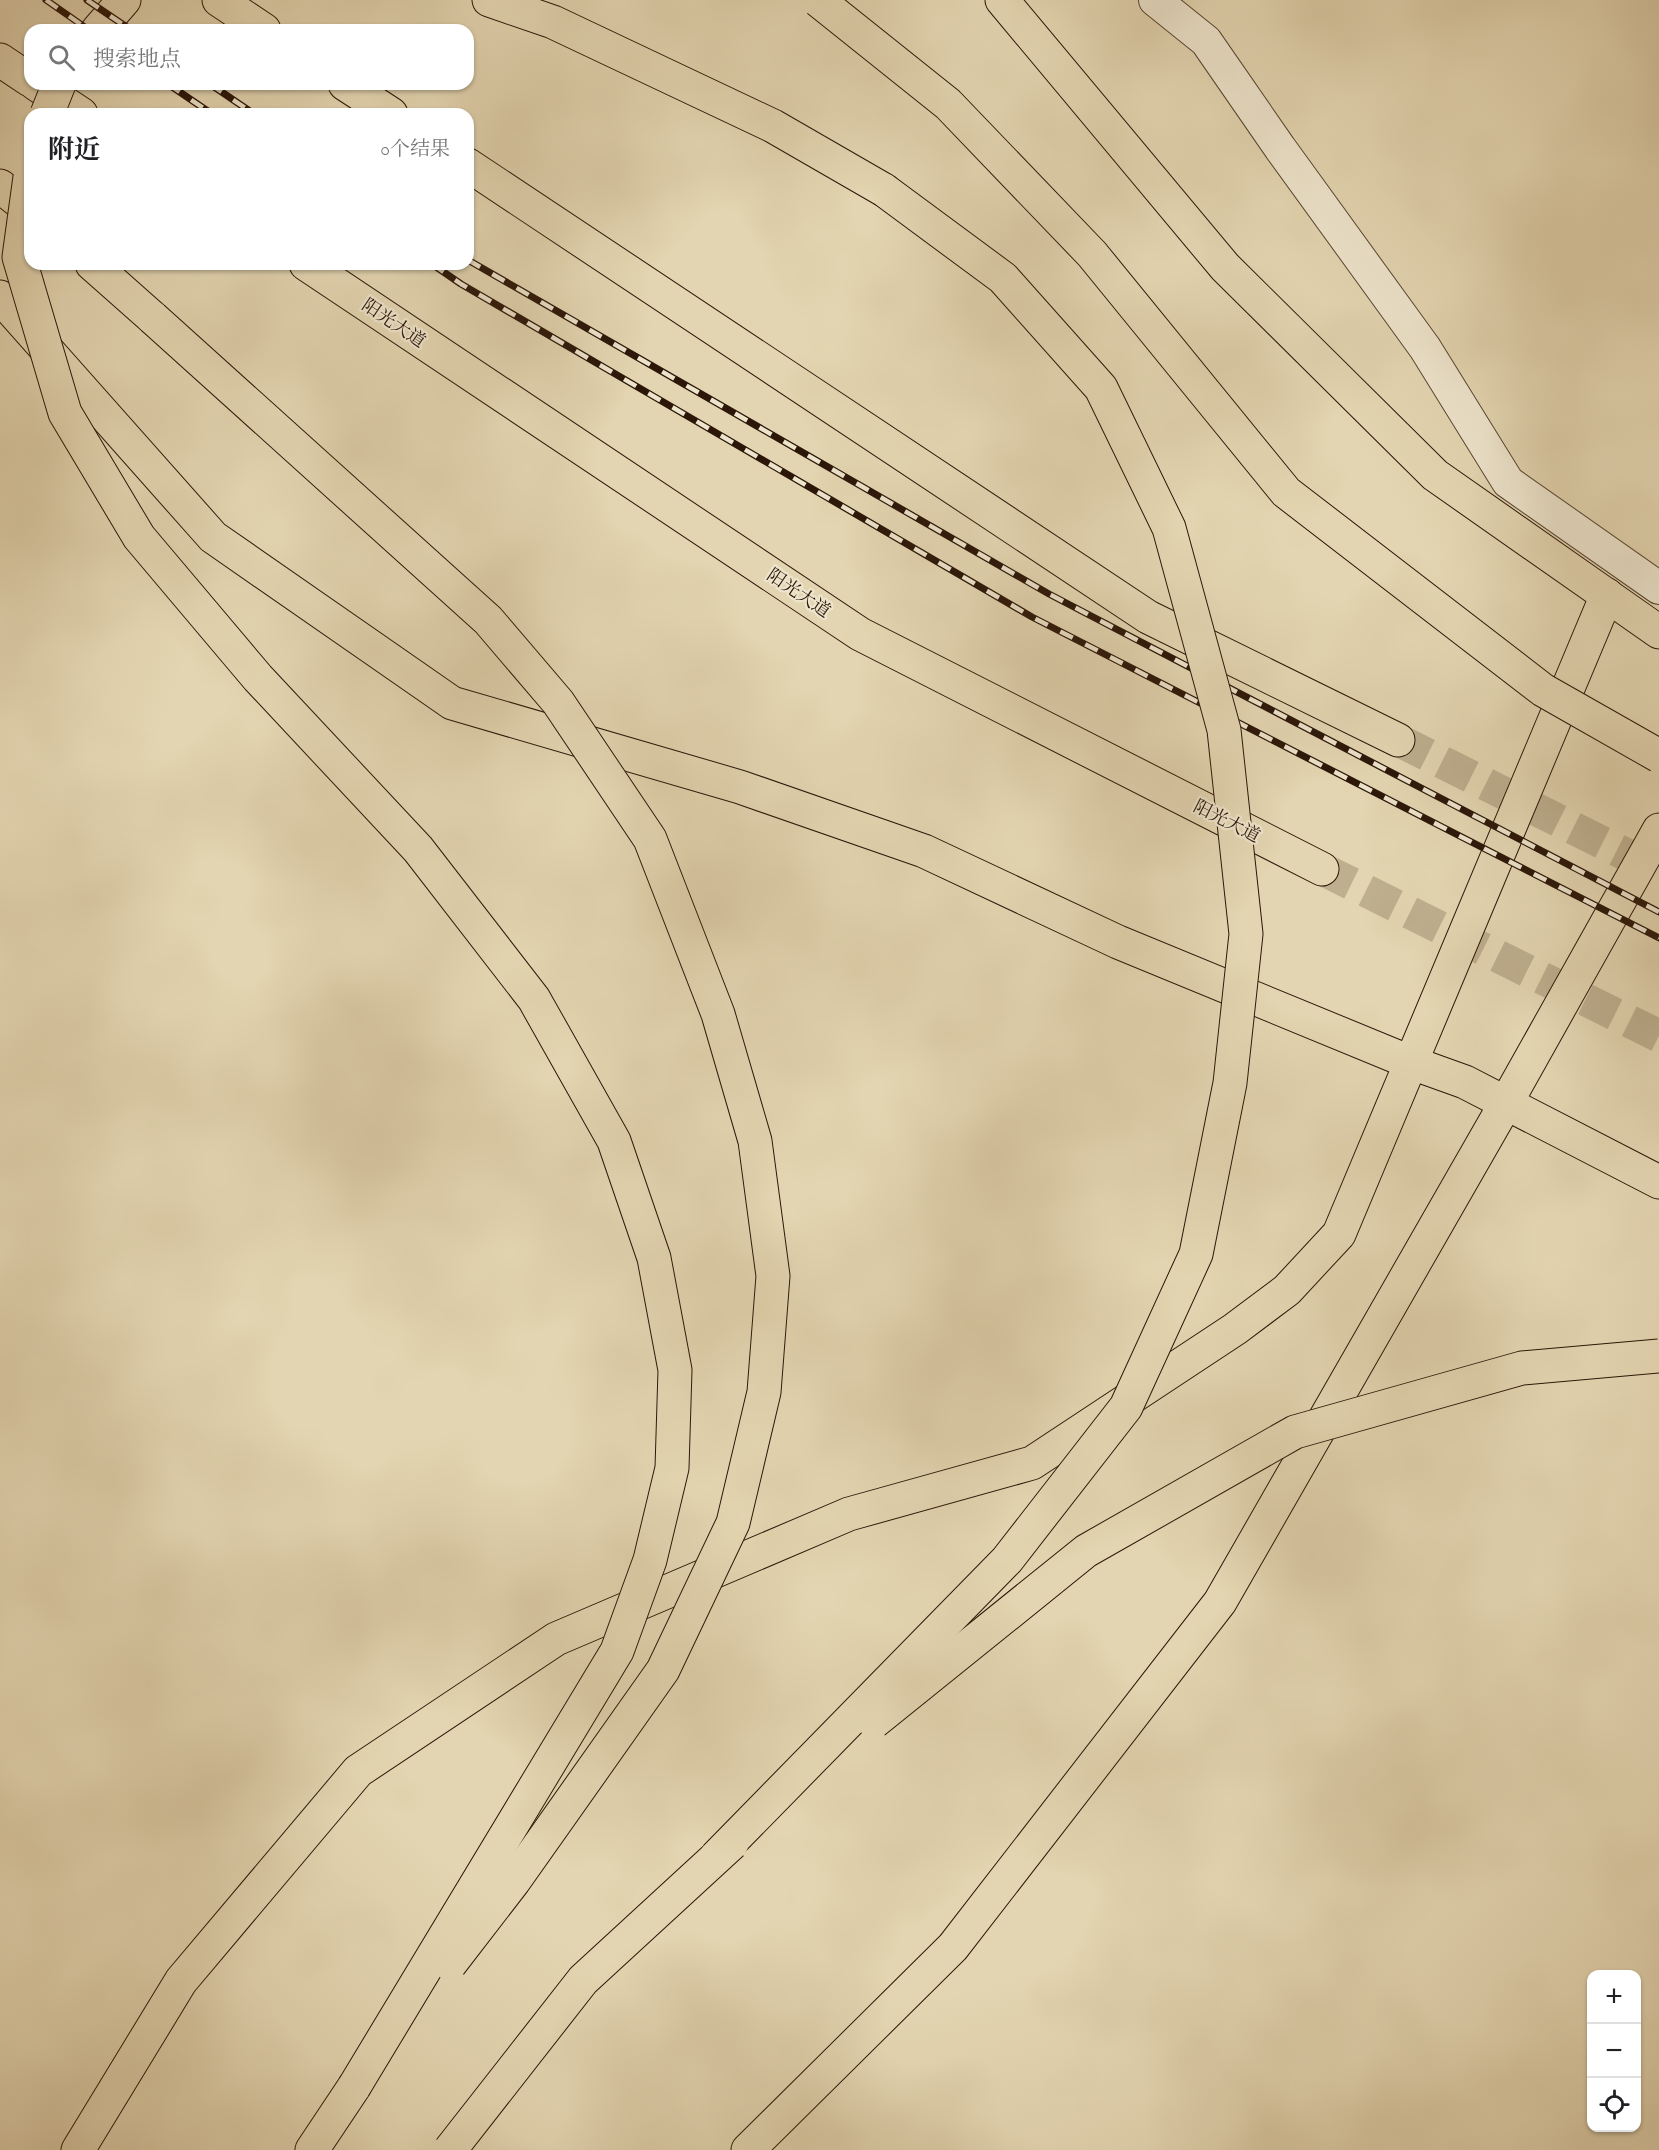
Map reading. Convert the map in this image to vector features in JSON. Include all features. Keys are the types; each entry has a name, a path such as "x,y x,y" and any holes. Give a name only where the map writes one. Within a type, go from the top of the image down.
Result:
{"highway":[{"path":"103,24 124,0"},
{"path":"219,0 255,24"},
{"path":"489,0 553,22 773,126 884,190 1003,278 1101,388 1169,528 1224,730 1246,934 1230,1083 1196,1254 1126,1407 1006,1560 716,1857"},
{"path":"818,0 948,104 1084,245 1286,492 1543,690 1659,756"},
{"path":"1002,0 1225,267 1435,475 1659,632"},
{"path":"0,60 24,76"},
{"path":"45,90 72,108"},
{"path":"49,108 57,90"},
{"path":"354,90 381,108"},
{"path":"474,169 1148,617 1398,740"},
{"path":"0,186 24,205"},
{"path":"24,221 19,257 65,413 139,537 258,678 418,849 534,999 614,1142 654,1258 675,1371 672,1468 650,1560 617,1651 354,2087 312,2150"},
{"path":"99,270 488,620 558,702 650,839 718,1014 755,1142 773,1276 764,1392 733,1523 663,1670 514,1881 354,2087"},
{"name":"阳光大道","path":"315,270 860,634 1322,869"},
{"path":"0,297 213,537 452,703 740,787 924,851 1118,942 1413,1063 1465,1082 1659,1182"},
{"path":"78,2150 182,1981 358,1771 556,1639 849,1514 1032,1463 1235,1329 1287,1290 1339,1234 1413,1063 1607,596"},
{"path":"748,2150 953,1947 1220,1602 1506,1103 1659,830"},
{"path":"450,2150 583,1980 716,1857 896,1703 1086,1551 1295,1432 1522,1368 1659,1356"}],"street":[{"path":"1155,0 1206,41 1280,148 1425,348 1508,482 1659,588"}],"tunnel":[{"path":"1398,740 1659,871"},
{"path":"1322,869 1659,1036"}],"railway":[{"path":"46,0 80,24"},
{"path":"87,0 122,24"},
{"path":"177,90 203,108"},
{"path":"219,90 245,108"},
{"path":"474,263 1049,594 1659,912"},
{"path":"441,270 461,284 1032,617 1659,938"}]}
